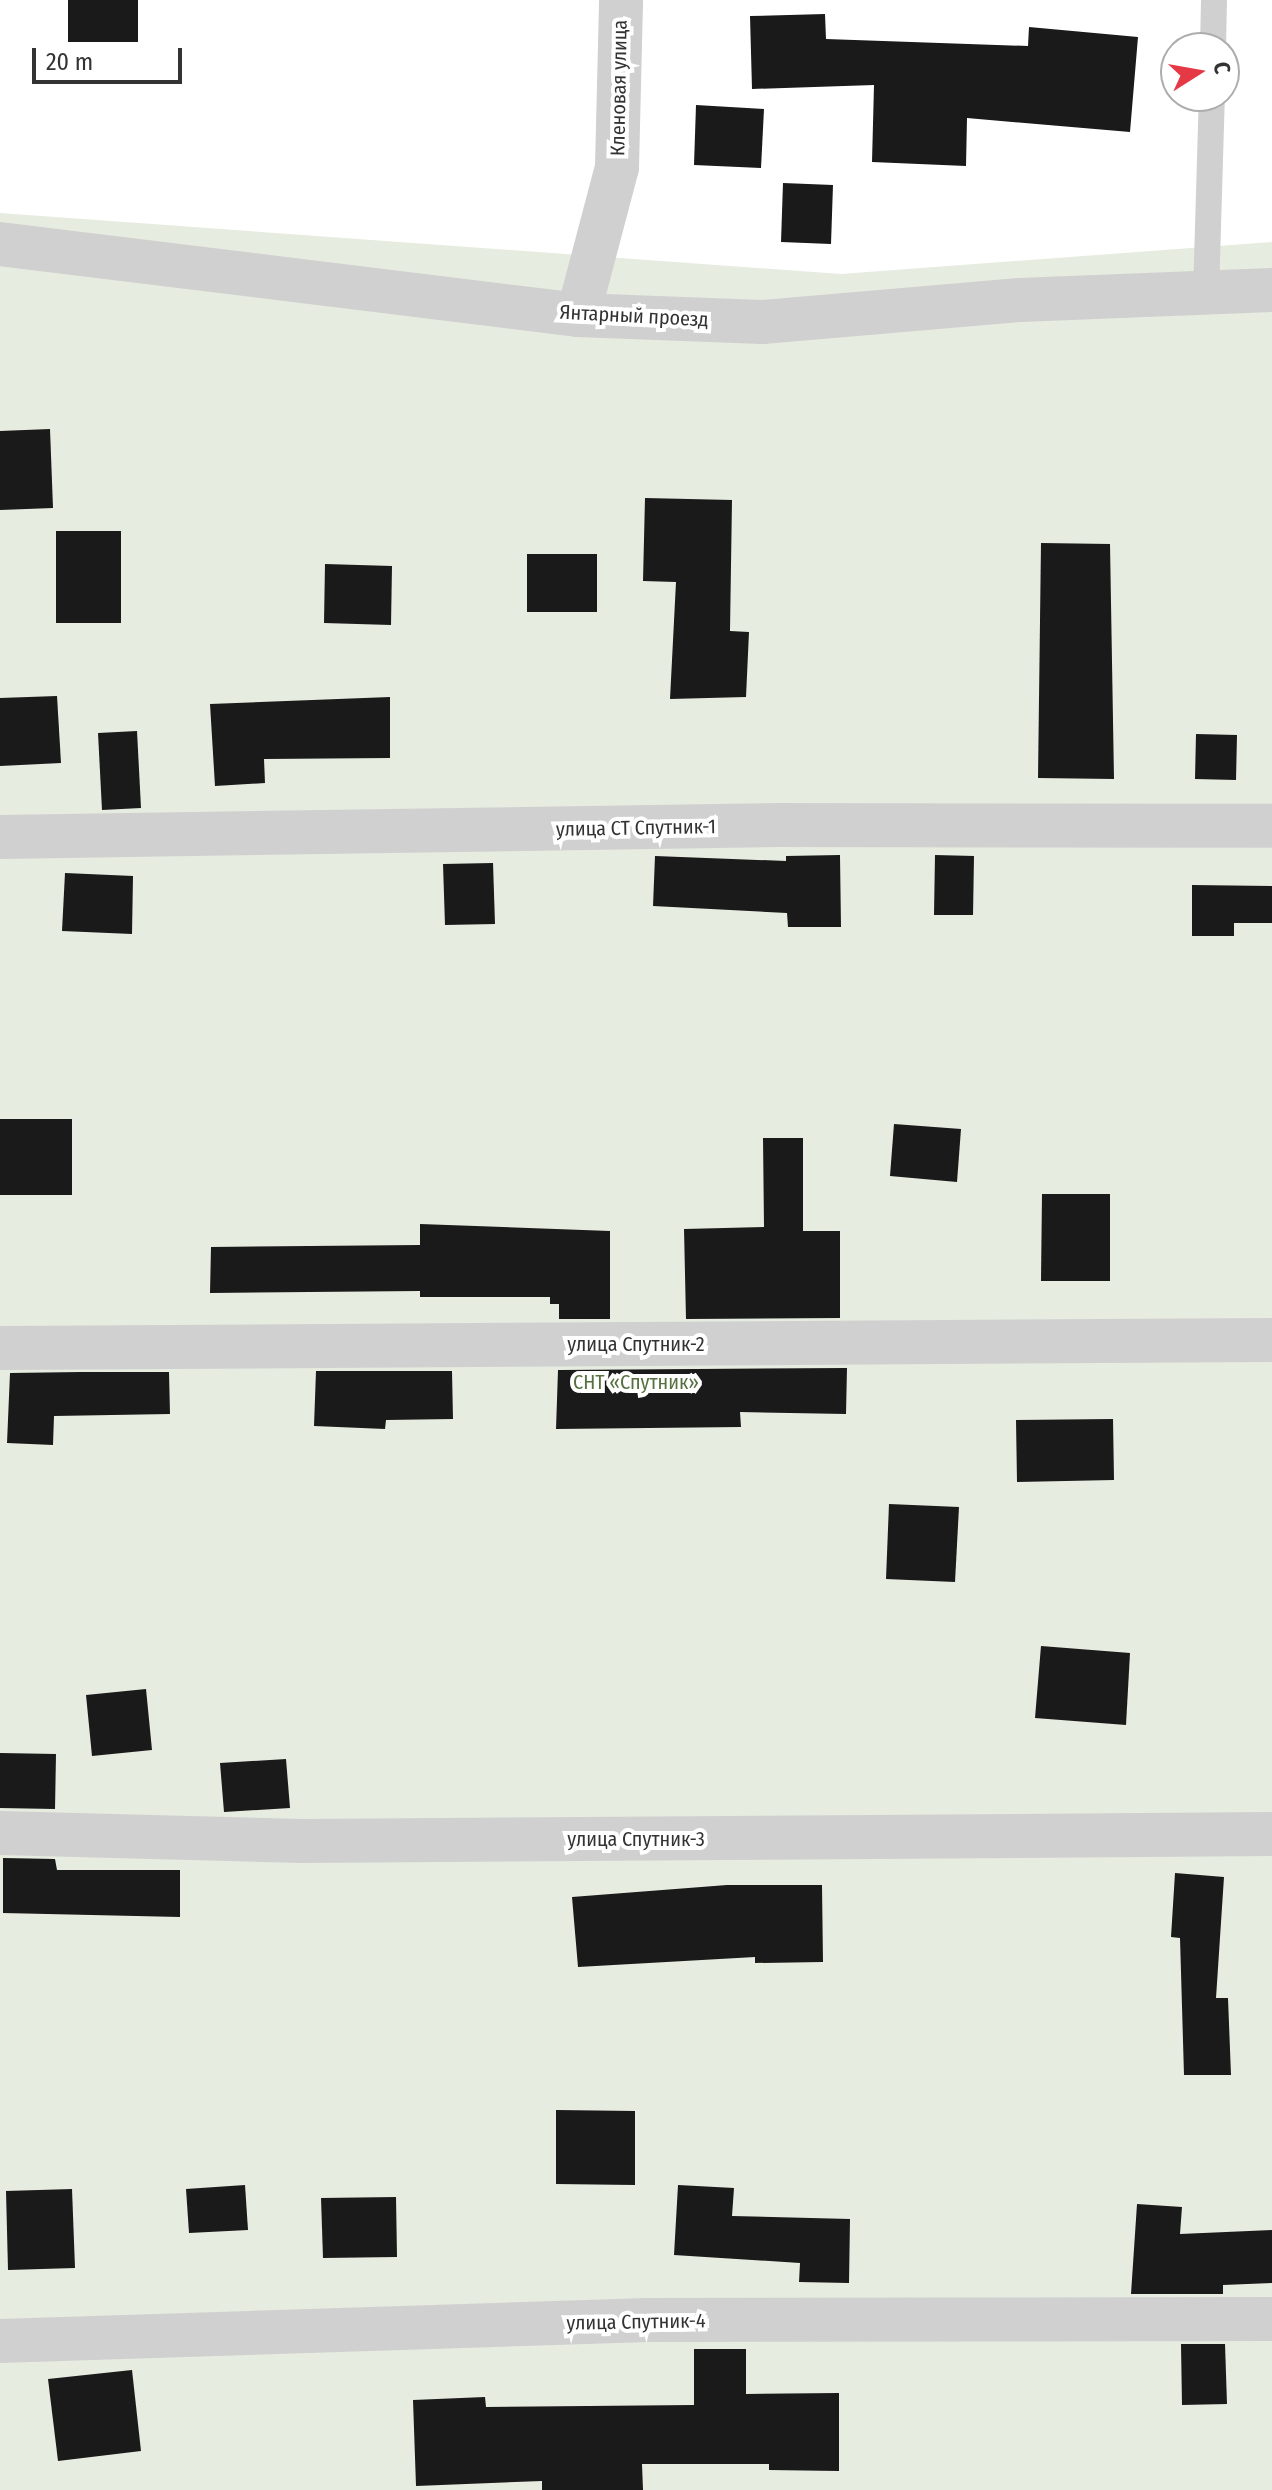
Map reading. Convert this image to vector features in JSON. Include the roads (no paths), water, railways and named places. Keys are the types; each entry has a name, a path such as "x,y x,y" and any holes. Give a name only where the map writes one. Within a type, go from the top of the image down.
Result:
{"street":[{"name":"Кленовая улица","path":"578,315 617,167 621,0"},
{"name":"Янтарный проезд","path":"0,244 578,315 762,322 1020,300 1272,290"},
{"name":"улица СТ Спутник-1","path":"0,837 778,825 1272,826"},
{"name":"улица Спутник-2","path":"0,1348 1272,1340"},
{"name":"улица Спутник-3","path":"0,1833 302,1841 1272,1834"},
{"name":"улица Спутник-4","path":"0,2341 648,2320 1272,2319"}],"lane":[{"path":"1213,32 1214,0"},
{"path":"1206,294 1212,112"}],"park label":[{"name":"СНТ «Спутник»","path":"636,1382"}]}
